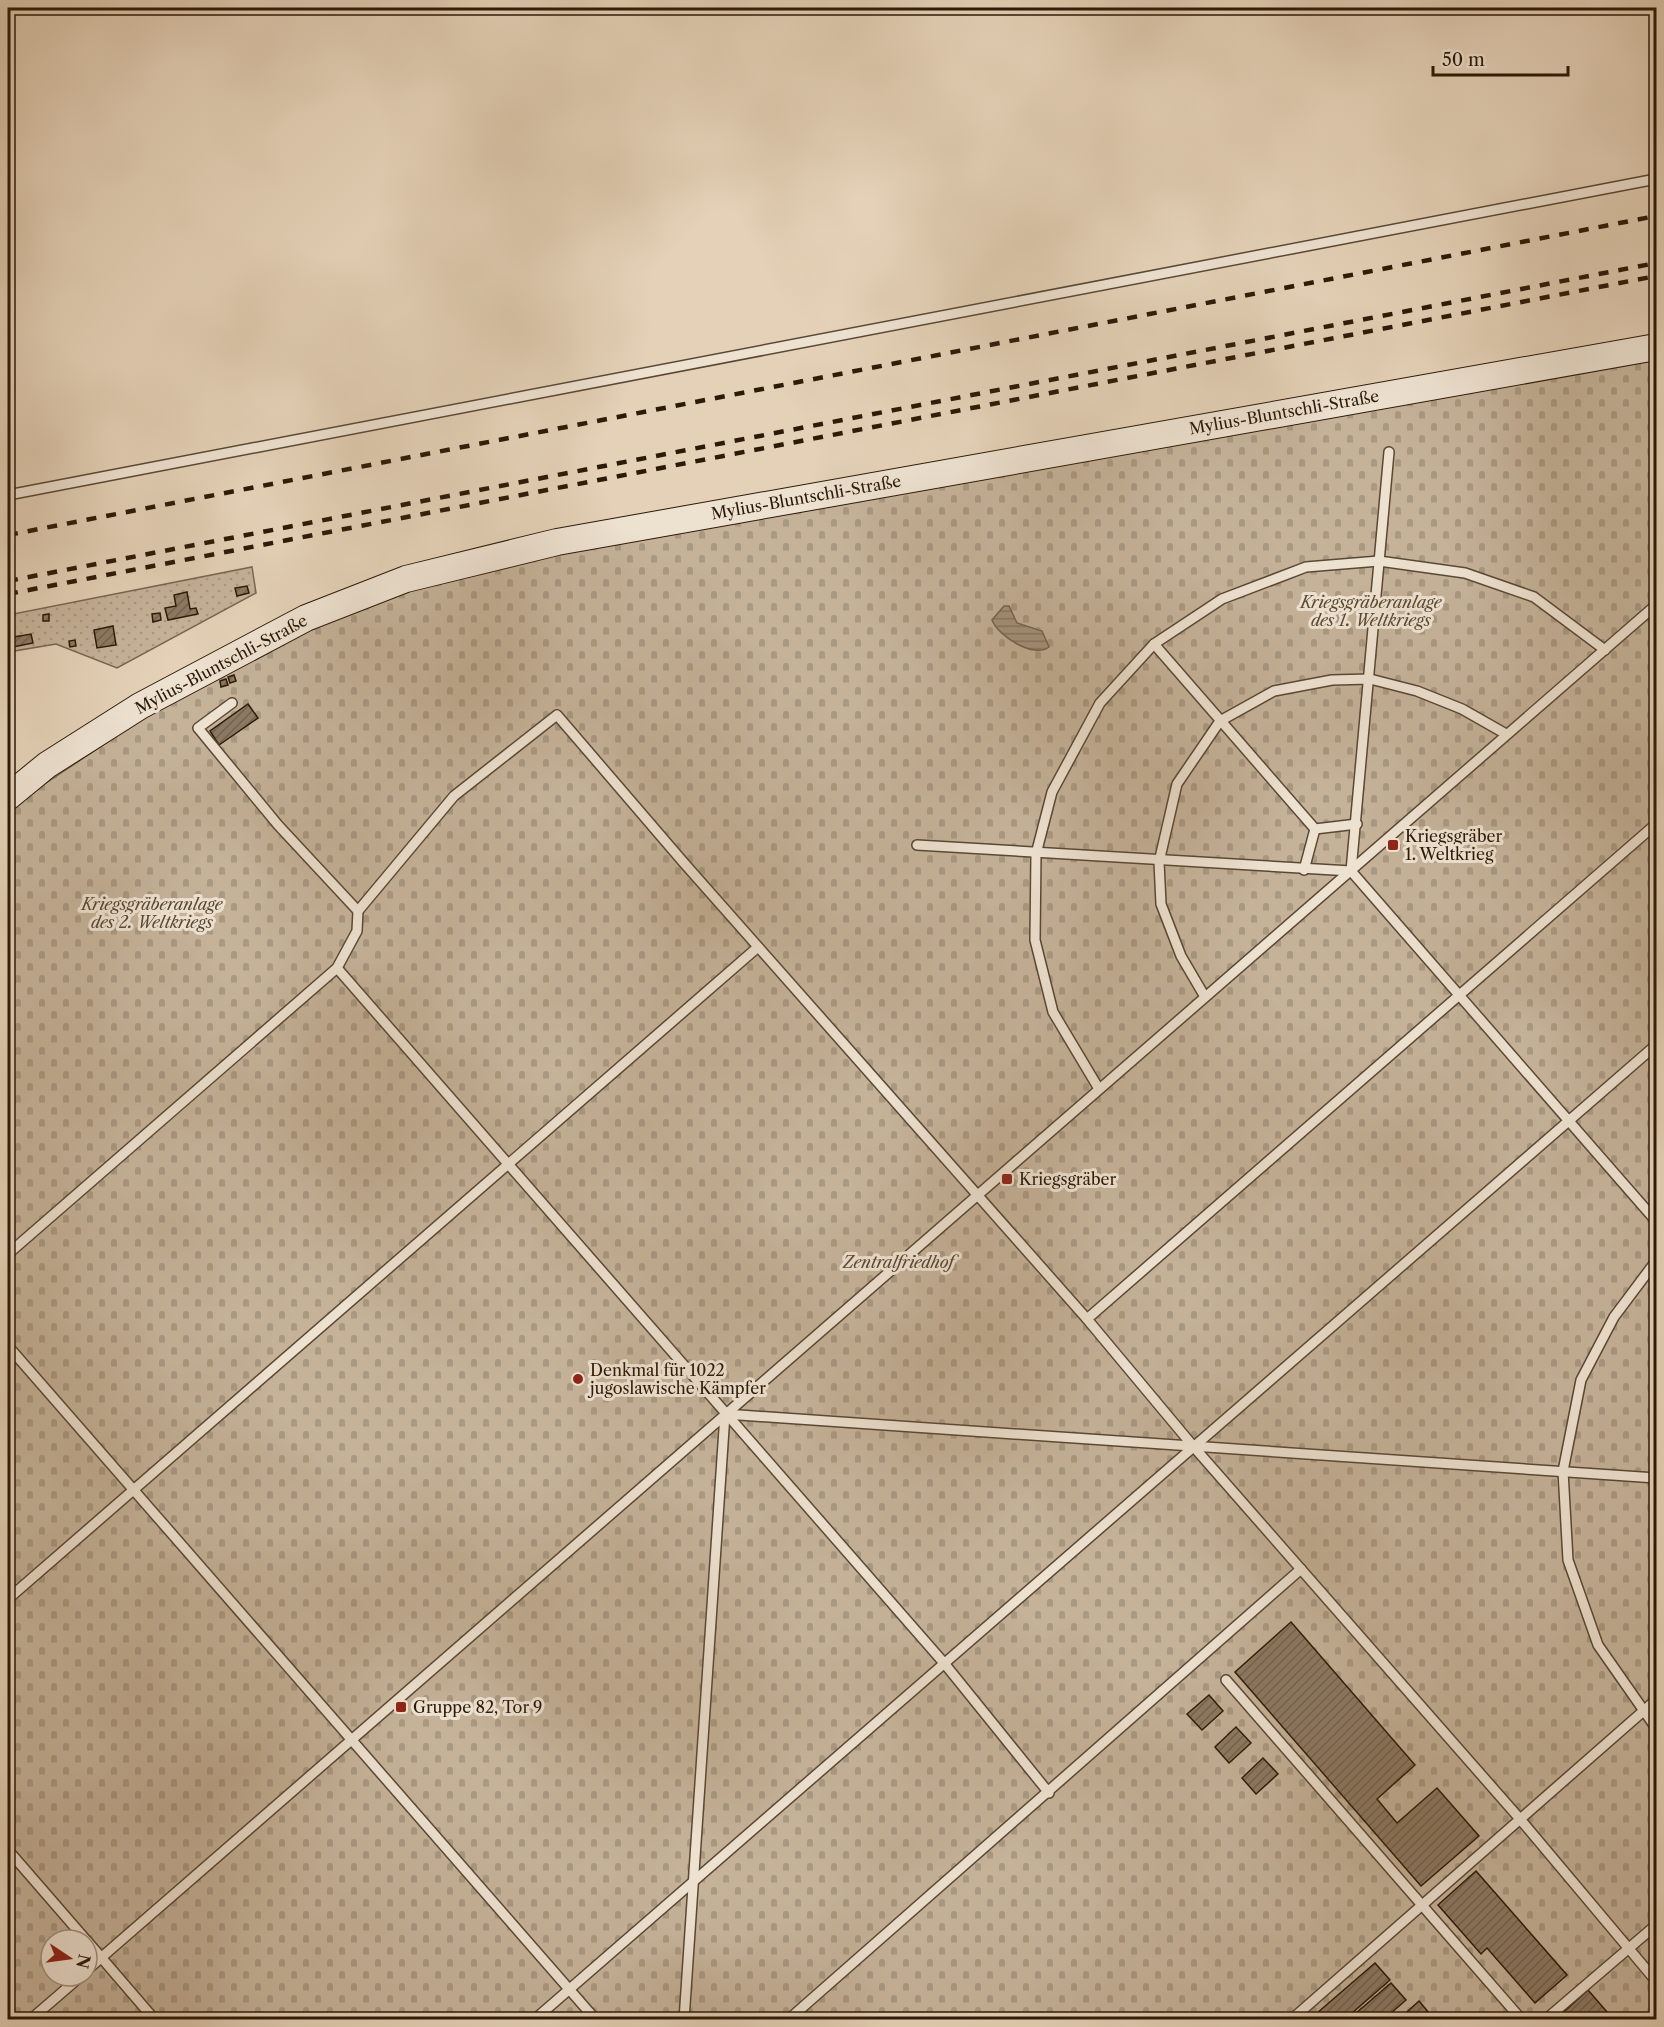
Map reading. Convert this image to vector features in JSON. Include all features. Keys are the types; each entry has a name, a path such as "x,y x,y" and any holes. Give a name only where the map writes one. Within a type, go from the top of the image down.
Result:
{"street":[{"name":"Mylius-Bluntschli-Straße","path":"8,797 47,765 194,675 306,618 406,579 557,542 1656,347"}],"lane":[{"path":"8,495 1656,179"},
{"path":"1351,871 1389,452"},
{"path":"1099,1089 1053,1012 1035,940 1036,854 1052,792 1100,703 1154,644 1221,599 1306,567 1379,561 1465,573 1534,597 1605,650"},
{"path":"99,1961 1656,605"},
{"path":"1154,644 1315,829"},
{"path":"1205,997 1181,956 1161,904 1159,862 1177,784 1220,721 1274,691 1332,680 1370,679 1435,698 1462,709 1506,734"},
{"path":"232,703 198,728 278,825 358,911"},
{"path":"8,1254 337,968 357,931 358,911 454,796 557,715 758,947 1087,1319 1192,1446 1520,1819 1656,1981"},
{"path":"1315,829 1357,824"},
{"path":"1087,1319 1656,824"},
{"path":"1304,870 1315,829"},
{"path":"917,845 1159,862 1351,871 1656,1221"},
{"path":"8,1599 758,947"},
{"path":"337,968 944,1663 1049,1793"},
{"path":"534,2019 1656,1045"},
{"path":"1656,1261 1614,1317 1581,1380 1563,1471 1568,1560 1598,1645 1656,1728"},
{"path":"8,1346 597,2019"},
{"path":"725,1414 1656,1478"},
{"path":"684,2019 725,1414"},
{"path":"788,2019 1049,1793 1301,1569"},
{"path":"1226,1680 1522,2019"},
{"path":"1291,2019 1656,1700"},
{"path":"8,1850 75,1928"},
{"path":"1545,2019 1656,1925"},
{"path":"99,1955 155,2019"},
{"path":"30,2019 67,1988"}],"green space":[{"name":"Zentralfriedhof","path":"1656,359 1656,2019 8,2019 8,814 37,789 163,705 319,626 408,590 560,549"},
{"path":"252,567 256,593 117,668 56,644 8,652 8,615"}],"shaded area":[{"path":"1004,606 1009,606 1017,623 1042,631 1049,647 1042,650 1026,648 1001,633 992,620"}],"building":[{"path":"247,586 249,593 237,596 235,588"},
{"path":"187,592 190,609 196,608 198,614 168,620 165,608 176,606 174,595"},
{"path":"160,613 161,620 153,622 152,614"},
{"path":"49,614 49,621 43,621 43,615"},
{"path":"113,626 116,645 97,648 94,630"},
{"path":"31,634 33,643 8,648 8,638"},
{"path":"75,640 76,646 70,647 69,641"},
{"path":"234,675 236,681 230,683 228,677"},
{"path":"226,679 228,685 221,687 220,681"},
{"path":"248,704 258,718 219,745 210,731"},
{"path":"1291,1622 1415,1765 1377,1799 1397,1823 1437,1788 1479,1836 1421,1886 1235,1672"},
{"path":"1209,1695 1223,1711 1202,1730 1187,1714"},
{"path":"1236,1727 1251,1743 1229,1763 1215,1747"},
{"path":"1263,1758 1278,1774 1256,1794 1242,1778"},
{"path":"1476,1871 1567,1975 1535,2003 1487,1948 1481,1954 1438,1905"},
{"path":"1375,1963 1390,1980 1344,2020 1309,2020"},
{"path":"1391,1983 1406,2000 1383,2020 1348,2020"},
{"path":"1588,1990 1614,2020 1555,2020"},
{"path":"1419,2001 1435,2020 1398,2020"}],"railway":[{"path":"8,535 1656,216"},
{"path":"8,581 1656,263"},
{"path":"8,594 1656,276"}],"place":[{"name":"Kriegsgräber 1. Weltkrieg","path":"1393,845"},
{"name":"Kriegsgräber","path":"1007,1179"},
{"name":"Denkmal für 1022 jugoslawische Kämpfer","path":"578,1379"},
{"name":"Gruppe 82, Tor 9","path":"401,1707"}],"park label":[{"name":"Kriegsgräberanlage des 1. Weltkriegs","path":"1371,611"},
{"name":"Kriegsgräberanlage des 2. Weltkriegs","path":"152,913"}]}
